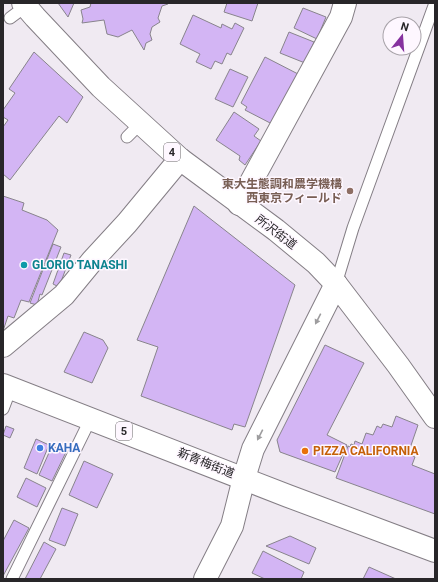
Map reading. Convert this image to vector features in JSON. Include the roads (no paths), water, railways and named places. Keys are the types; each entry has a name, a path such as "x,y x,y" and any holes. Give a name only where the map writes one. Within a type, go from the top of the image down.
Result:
{"main road":[{"path":"239,204 341,17 345,3"},
{"name":"所沢街道","path":"20,9 35,17 101,87 134,130 180,159 276,230 316,263 336,284 398,365 435,417"},
{"path":"3,346 36,325 64,295 85,278 95,250 119,241 127,223 180,159"},
{"path":"205,579 232,526 253,449 336,284"},
{"name":"新青梅街道","path":"7,386 435,550"},
{"name":"新青梅街道","path":"410,541 435,558"}],"lane":[{"path":"336,284 353,228 435,3"},
{"path":"3,409 7,386"},
{"path":"12,579 91,418"}],"place":[{"name":"東大生態調和農学機構 西東京フィールド","path":"350,191"},
{"name":"GLORIO TANASHI","path":"24,265"},
{"name":"KAHA","path":"40,448"},
{"name":"PIZZA CALIFORNIA","path":"305,451"}]}
